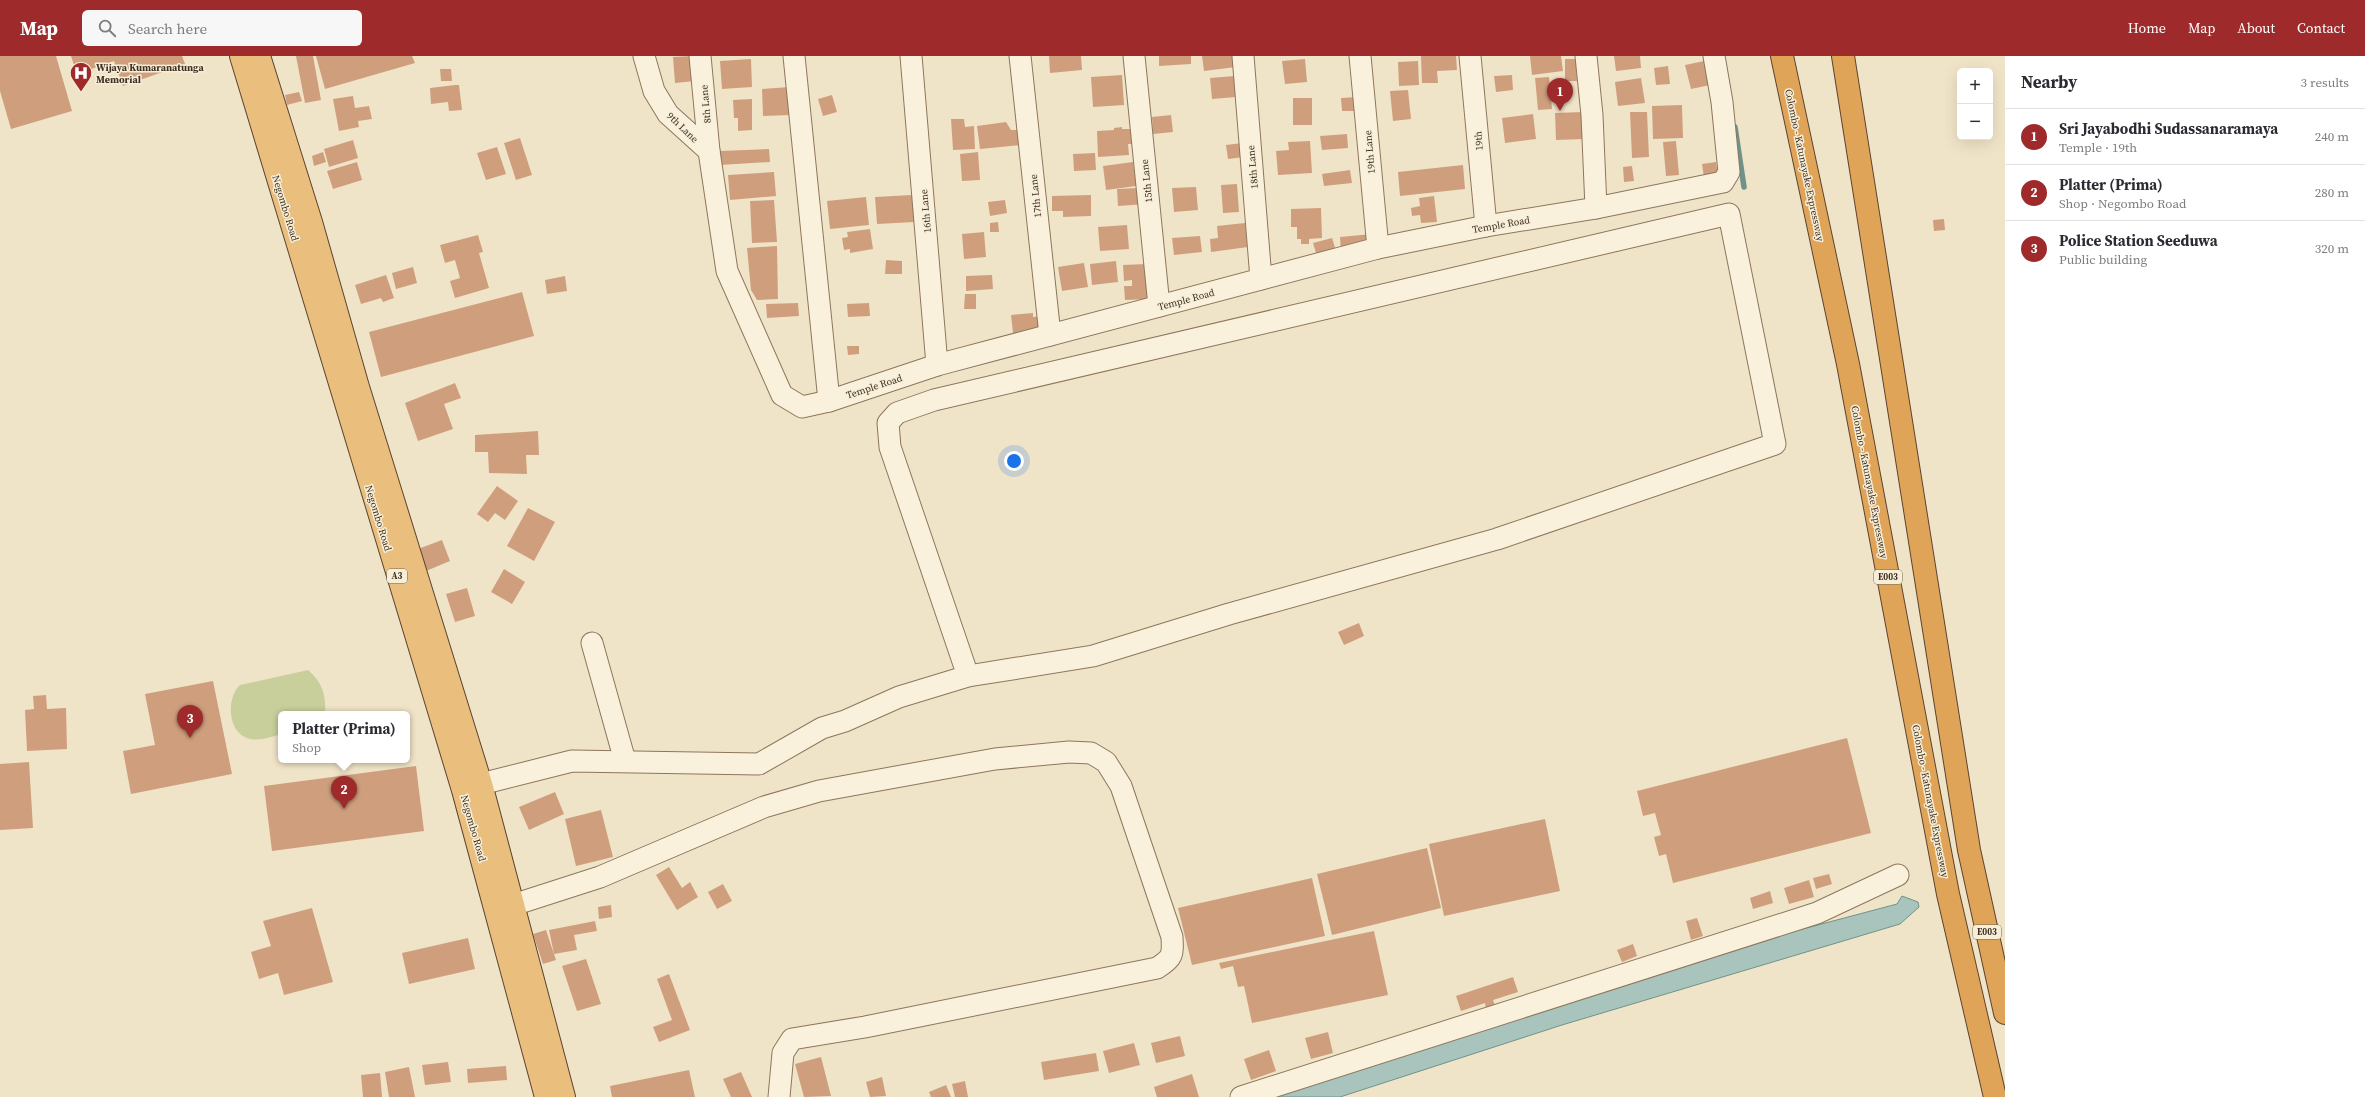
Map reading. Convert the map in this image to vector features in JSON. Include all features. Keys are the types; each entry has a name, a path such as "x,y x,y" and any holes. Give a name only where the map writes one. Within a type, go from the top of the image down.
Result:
{"highway":[{"name":"Negombo Road","path":"241,56 463,790 546,1097"},
{"name":"Negombo Road","path":"259,56 311,222 365,410 481,784 564,1097"},
{"name":"Colombo - Katunayake Expressway","path":"1782,56 1848,364 1948,894 1995,1097"},
{"name":"E003","path":"1843,56 1968,850 2005,1013"}],"street":[{"name":"9th Lane","path":"644,56 654,91 668,114 709,151"},
{"name":"8th Lane","path":"700,56 709,151"},
{"path":"794,56 829,401"},
{"name":"16th Lane","path":"911,56 937,365"},
{"name":"17th Lane","path":"1020,56 1050,335"},
{"name":"15th Lane","path":"1134,56 1159,306"},
{"name":"18th Lane","path":"1243,56 1261,279"},
{"name":"19th Lane","path":"1360,56 1378,248"},
{"name":"19th","path":"1470,56 1486,226"},
{"path":"1586,56 1592,115 1596,208"},
{"name":"Temple Road","path":"709,151 727,271 782,395 802,407 829,401 937,365 1378,248 1486,226 1596,208 1723,182 1729,172 1722,102 1714,56"},
{"path":"481,784 572,761 759,764 822,728 845,721 899,697 968,676 1093,656 1229,614 1497,539 1775,444 1729,214 934,400 897,413 888,423 890,447 968,676"},
{"path":"592,643 625,761"},
{"path":"513,905 600,877 764,807 819,791 995,759 1069,752 1091,753 1106,762 1121,786 1172,937 1173,952 1169,960 1157,968 865,1027 792,1039 783,1053 779,1097"},
{"path":"1241,1097 1817,913 1898,875"}],"green space":[{"path":"308,670 320,685 324,695 325,711 278,711 278,735 266,738 250,739 242,736 237,730 231,715 232,698 240,685"}],"water":[{"path":"1902,896 1918,902 1919,907 1900,924 1562,1025 1340,1097 1262,1097 1686,960 1897,904"}],"building":[{"path":"0,56 56,56 72,111 11,129 0,91"},
{"path":"71,56 182,56 185,64 123,86 114,61 77,74"},
{"path":"296,56 313,56 321,100 305,103"},
{"path":"316,56 412,56 415,63 325,89"},
{"path":"693,56 695,81 675,83 673,57"},
{"path":"1049,56 1081,56 1082,70 1050,73"},
{"path":"1159,56 1191,56 1191,64 1159,66"},
{"path":"1202,56 1234,56 1236,67 1204,71"},
{"path":"1421,56 1456,56 1457,70 1437,71 1438,83 1422,83"},
{"path":"1530,56 1561,56 1563,71 1532,75"},
{"path":"1614,56 1640,56 1641,68 1616,71"},
{"path":"751,59 752,87 722,89 720,61"},
{"path":"1305,59 1307,82 1285,84 1282,61"},
{"path":"1565,59 1576,59 1577,81 1565,81"},
{"path":"1418,61 1419,85 1399,86 1398,62"},
{"path":"1704,61 1710,85 1691,89 1685,65"},
{"path":"1668,66 1670,84 1656,85 1654,68"},
{"path":"440,69 451,69 452,81 441,81"},
{"path":"1122,75 1124,105 1093,107 1091,77"},
{"path":"1512,75 1513,90 1496,92 1494,76"},
{"path":"1234,76 1236,97 1212,99 1210,78"},
{"path":"1549,77 1552,109 1538,110 1535,78"},
{"path":"1641,78 1645,103 1618,106 1615,82"},
{"path":"459,85 462,110 449,111 448,102 431,104 430,88"},
{"path":"789,87 790,115 763,116 762,89"},
{"path":"1408,90 1411,119 1393,121 1390,91"},
{"path":"299,92 302,101 287,105 285,95"},
{"path":"832,95 837,112 823,116 818,99"},
{"path":"353,96 355,108 369,106 372,119 358,121 359,127 339,131 333,99"},
{"path":"1357,97 1358,111 1342,111 1341,98"},
{"path":"1293,98 1312,98 1312,125 1293,125"},
{"path":"752,99 752,130 738,131 738,118 734,118 733,100"},
{"path":"1682,105 1683,138 1653,139 1652,106"},
{"path":"1583,112 1584,139 1556,140 1555,113"},
{"path":"1630,112 1647,112 1649,157 1632,158"},
{"path":"1533,114 1536,139 1505,143 1502,118"},
{"path":"1171,115 1173,132 1153,134 1152,117"},
{"path":"951,119 964,119 965,127 974,126 975,149 953,150"},
{"path":"1006,122 1011,130 1020,130 1021,145 980,149 977,126"},
{"path":"1122,127 1122,129 1132,129 1133,144 1128,144 1129,155 1098,157 1097,131 1114,130 1114,128"},
{"path":"1347,134 1348,148 1322,150 1320,136"},
{"path":"520,138 532,175 516,180 504,143"},
{"path":"353,140 358,158 329,167 324,149"},
{"path":"1310,141 1312,173 1278,175 1276,151 1289,150 1288,142"},
{"path":"1676,141 1679,175 1666,176 1663,142"},
{"path":"1242,143 1244,157 1228,159 1226,145"},
{"path":"497,147 506,174 486,180 477,153"},
{"path":"769,149 770,162 720,165 720,151"},
{"path":"323,152 326,162 314,166 312,156"},
{"path":"978,152 980,180 962,181 960,154"},
{"path":"1095,153 1096,170 1074,171 1073,154"},
{"path":"357,162 362,180 333,189 327,171"},
{"path":"1133,162 1136,186 1106,190 1103,166"},
{"path":"1716,162 1718,176 1704,178 1702,164"},
{"path":"1463,165 1465,189 1400,196 1398,172"},
{"path":"1632,166 1634,181 1624,182 1623,167"},
{"path":"1350,170 1352,183 1324,186 1322,174"},
{"path":"774,172 776,196 730,200 728,175"},
{"path":"1237,184 1239,212 1223,213 1221,185"},
{"path":"1196,187 1198,210 1174,212 1172,188"},
{"path":"1139,188 1146,204 1118,206 1117,189"},
{"path":"912,195 914,222 877,224 875,197"},
{"path":"1091,195 1091,216 1063,217 1063,211 1052,211 1052,196"},
{"path":"1434,196 1437,222 1421,223 1420,215 1412,216 1411,208 1420,206 1419,198"},
{"path":"866,197 869,225 830,229 827,201"},
{"path":"774,200 777,242 752,243 750,201"},
{"path":"1005,200 1007,213 990,216 988,202"},
{"path":"1321,208 1322,238 1309,239 1309,244 1301,244 1301,239 1297,239 1297,227 1291,227 1291,209"},
{"path":"1944,219 1945,230 1934,231 1933,220"},
{"path":"998,222 999,232 990,232 990,223"},
{"path":"1245,223 1248,247 1211,252 1210,239 1218,238 1217,226"},
{"path":"1127,225 1129,249 1100,251 1098,227"},
{"path":"870,229 873,249 850,253 850,249 844,250 842,238 848,237 847,232"},
{"path":"984,232 986,257 964,259 962,234"},
{"path":"1372,234 1373,246 1341,252 1340,237"},
{"path":"478,235 483,252 479,253 489,288 455,298 450,281 460,278 455,260 445,263 440,245"},
{"path":"1200,236 1202,252 1174,255 1172,238"},
{"path":"1332,238 1338,257 1319,263 1313,243"},
{"path":"777,246 778,299 757,300 751,290 747,248"},
{"path":"886,260 902,261 902,274 885,274"},
{"path":"1116,261 1118,282 1092,285 1090,264"},
{"path":"1084,263 1088,287 1062,291 1058,267"},
{"path":"1146,264 1148,299 1125,300 1124,286 1132,286 1132,280 1124,281 1123,265"},
{"path":"413,267 417,283 396,289 392,273"},
{"path":"386,275 394,298 383,302 381,298 361,304 355,285"},
{"path":"992,275 993,289 966,291 966,276"},
{"path":"565,276 567,291 547,294 545,280"},
{"path":"522,292 534,336 381,377 369,332"},
{"path":"965,294 976,294 976,309 964,309"},
{"path":"798,303 799,316 767,318 766,304"},
{"path":"869,303 870,316 848,317 847,304"},
{"path":"1033,313 1033,317 1043,316 1044,330 1013,333 1011,315"},
{"path":"847,346 859,346 859,354 848,355"},
{"path":"455,383 461,398 444,404 453,429 418,441 405,403"},
{"path":"538,431 539,455 526,455 527,474 489,473 488,452 475,452 475,435"},
{"path":"497,486 518,501 505,520 495,513 488,522 477,514"},
{"path":"528,508 555,522 534,561 507,546"},
{"path":"442,540 450,561 426,571 418,549"},
{"path":"504,569 525,582 512,604 491,592"},
{"path":"467,588 475,616 455,622 446,594"},
{"path":"1359,623 1364,636 1344,645 1338,632"},
{"path":"213,681 232,774 131,794 123,751 155,745 145,694"},
{"path":"46,695 47,709 66,708 67,749 27,751 25,710 34,709 33,696"},
{"path":"1847,738 1871,833 1673,883 1666,854 1659,856 1654,837 1661,835 1655,813 1643,816 1637,791"},
{"path":"29,762 33,828 0,830 0,764"},
{"path":"416,766 424,831 272,851 264,786"},
{"path":"555,792 564,814 529,830 519,807"},
{"path":"601,810 613,857 576,866 565,819"},
{"path":"1545,819 1560,891 1444,916 1429,844"},
{"path":"1427,848 1441,908 1332,935 1317,874"},
{"path":"669,867 682,888 690,882 698,897 677,910 656,875"},
{"path":"1829,874 1832,884 1816,889 1813,878"},
{"path":"1312,878 1325,936 1192,965 1178,908"},
{"path":"1809,880 1814,897 1789,904 1784,888"},
{"path":"723,884 732,901 717,909 708,892"},
{"path":"1770,891 1773,903 1753,909 1750,898"},
{"path":"611,905 612,917 599,919 598,907"},
{"path":"312,908 333,982 284,995 278,973 259,979 251,952 271,946 263,921"},
{"path":"1697,918 1703,936 1691,940 1686,921"},
{"path":"595,921 597,931 574,935 577,950 554,954 549,930"},
{"path":"546,930 556,960 543,964 533,934"},
{"path":"1374,931 1388,995 1252,1023 1244,986 1238,987 1233,966 1221,969 1219,963"},
{"path":"468,938 475,969 409,984 402,953"},
{"path":"1633,944 1637,956 1622,962 1617,950"},
{"path":"586,959 601,1004 577,1011 562,966"},
{"path":"669,974 690,1030 659,1042 653,1027 672,1020 657,979"},
{"path":"1513,977 1518,992 1493,1000 1495,1006 1486,1009 1485,1003 1461,1011 1456,996"},
{"path":"1328,1032 1333,1053 1311,1059 1305,1038"},
{"path":"1180,1036 1185,1056 1156,1063 1151,1043"},
{"path":"1134,1043 1140,1065 1109,1073 1103,1051"},
{"path":"1269,1050 1276,1071 1251,1080 1244,1059"},
{"path":"1096,1053 1099,1071 1044,1080 1041,1062"},
{"path":"821,1057 831,1096 804,1097 795,1064"},
{"path":"448,1062 451,1082 425,1085 422,1065"},
{"path":"506,1066 507,1080 468,1083 467,1069"},
{"path":"409,1067 415,1097 389,1097 385,1072"},
{"path":"689,1070 695,1097 612,1097 610,1086"},
{"path":"741,1072 752,1097 731,1097 723,1079"},
{"path":"380,1073 382,1097 363,1097 361,1075"},
{"path":"1192,1074 1199,1097 1157,1097 1154,1087"},
{"path":"882,1077 886,1096 870,1097 866,1082"},
{"path":"965,1081 968,1097 955,1097 952,1084"},
{"path":"946,1085 951,1097 931,1097 929,1092"}],"waterway":[{"path":"1735,127 1744,187"}],"place":[{"name":"Wijaya Kumaranatunga Memorial","path":"81,92"},
{"name":"Sri Jayabodhi Sudassanaramaya","path":"1560,111"},
{"name":"Police Station Seeduwa","path":"190,738"},
{"name":"Platter (Prima)","path":"344,809"}]}
